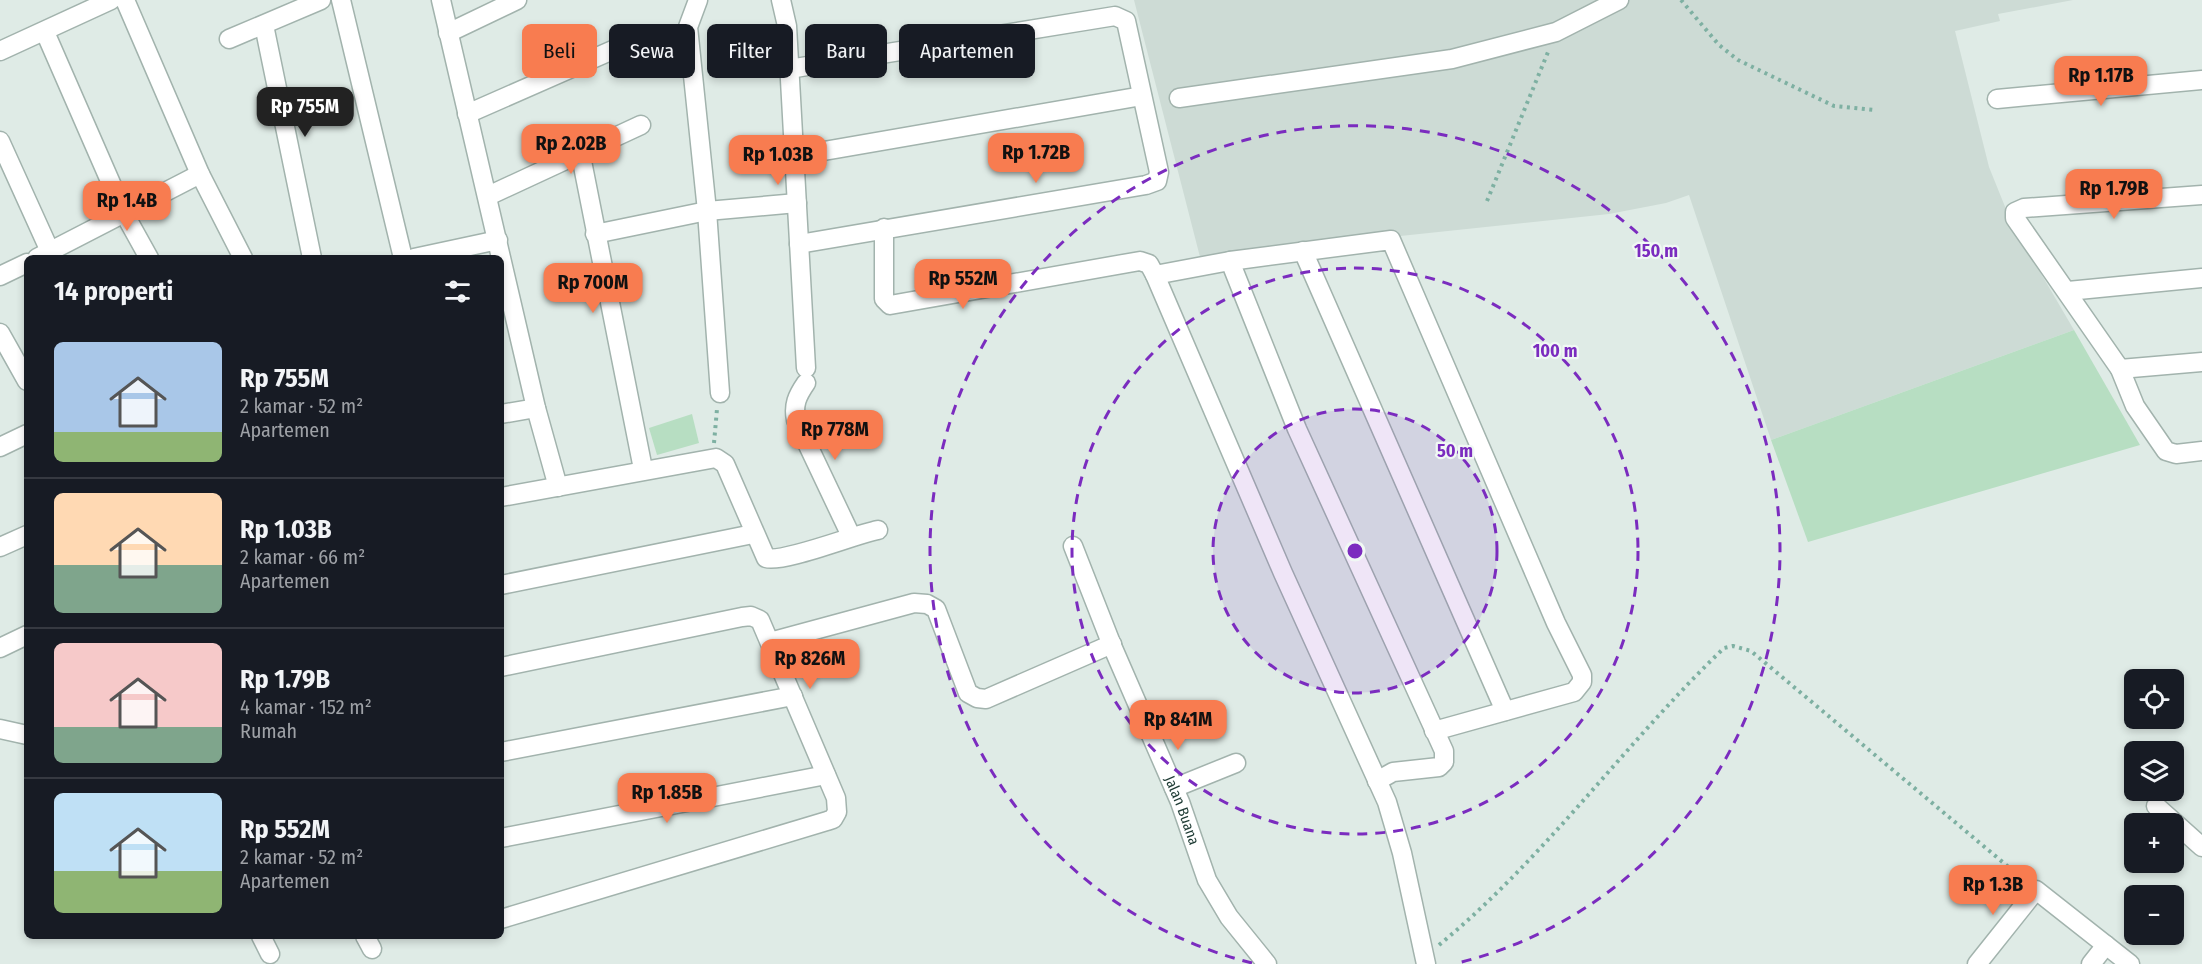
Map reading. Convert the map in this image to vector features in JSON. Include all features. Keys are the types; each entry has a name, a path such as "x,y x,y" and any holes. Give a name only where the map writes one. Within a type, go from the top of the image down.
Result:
{"street":[{"path":"0,51 111,0"},
{"path":"125,0 200,174 241,255"},
{"path":"230,39 321,0"},
{"path":"341,0 403,255"},
{"path":"441,0 500,255"},
{"path":"448,33 517,0"},
{"path":"698,0 688,27 706,211 720,393"},
{"path":"781,0 787,24"},
{"path":"1179,98 1452,59 1556,32 1619,0"},
{"path":"793,68 1115,16 1126,21 1158,164 1157,181 799,244"},
{"path":"264,25 311,255"},
{"path":"45,32 124,213 147,255"},
{"path":"467,114 609,52"},
{"path":"790,78 806,376 794,407 796,420 851,536"},
{"path":"1997,99 2202,80"},
{"path":"795,156 1142,96"},
{"path":"488,196 580,151 641,125"},
{"path":"0,141 46,255"},
{"path":"580,151 644,469"},
{"path":"48,255 200,174"},
{"path":"2202,195 2015,212 2015,218 2049,269 2068,291 2120,369 2135,406 2166,451 2176,454 2202,451"},
{"path":"595,234 706,211 797,203"},
{"path":"884,228 882,287 884,299 890,305 1140,261 1149,264 1278,562 1387,802 1402,853 1425,960"},
{"path":"428,255 498,240"},
{"path":"1155,275 1303,250 1390,240 1551,612 1582,675 1582,682 1574,692 1434,731"},
{"path":"1303,250 1505,711"},
{"path":"1230,261 1297,429 1444,751 1444,762 1439,767 1393,772 1377,781"},
{"path":"0,276 24,264"},
{"path":"2068,291 2202,278"},
{"path":"504,284 510,327 558,487"},
{"path":"0,333 24,376"},
{"path":"2120,369 2202,362"},
{"path":"504,413 536,408"},
{"path":"0,447 24,435"},
{"path":"504,496 644,469 716,458 725,464 753,534 766,558 779,560 851,536 878,530"},
{"path":"504,584 753,534"},
{"path":"0,547 24,536"},
{"name":"Jalan Buana","path":"1073,546 1174,788 1207,880 1257,961"},
{"path":"770,642 914,603 927,604 936,609 968,693 976,698 986,699 1112,644"},
{"path":"504,666 751,616 760,620 770,642 836,798 837,812 834,819 504,918"},
{"path":"0,648 24,636"},
{"path":"504,751 793,696"},
{"path":"0,729 24,734"},
{"path":"1174,788 1236,763"},
{"path":"504,837 826,775"},
{"path":"2156,806 2202,847"},
{"path":"1977,964 2036,890 2130,964"},
{"path":"262,939 270,954"},
{"path":"2091,964 2106,945"}],"path":[{"path":"1681,0 1719,45 1738,60 1834,106 1874,110"},
{"path":"1487,201 1556,32"},
{"path":"716,458 714,427 720,393"},
{"path":"1425,960 1476,914 1584,803 1681,689 1724,648 1733,646 1751,651 2036,890"}],"shaded area":[{"path":"1134,0 2073,0 1998,14 2000,21 1955,31 1989,167 2012,224 2074,330 1771,440 1689,195 1666,203 1609,214 1200,257"}],"green space":[{"path":"2074,330 2140,445 1808,542 1771,440"},
{"path":"692,414 699,443 657,455 649,428"}]}
